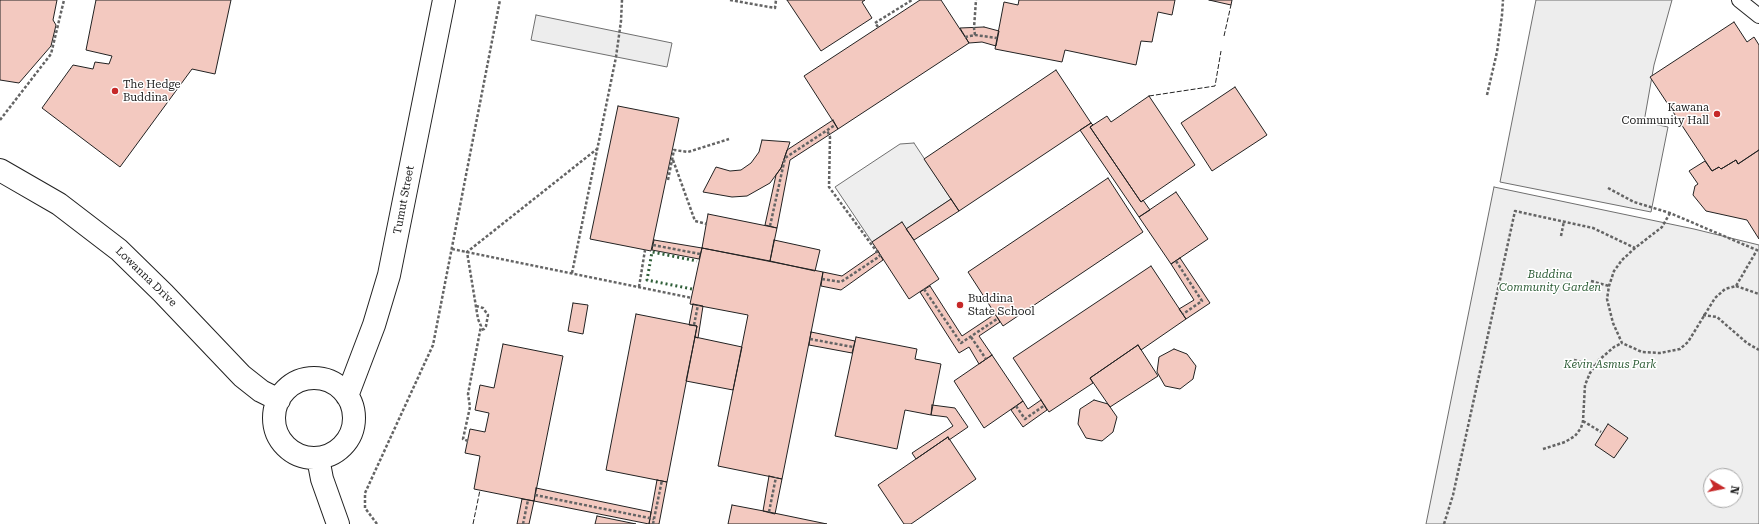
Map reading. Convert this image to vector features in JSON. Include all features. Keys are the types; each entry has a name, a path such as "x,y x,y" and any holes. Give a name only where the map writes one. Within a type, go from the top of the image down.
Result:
{"street":[{"name":"Tumut Street","path":"347,396 374,325 389,275 444,0"},
{"name":"Lowanna Drive","path":"0,170 59,204 119,250 242,376 261,391 279,400"},
{"path":"318,379 329,381 339,387 347,396 353,408 354,422 350,435 342,447 331,454 318,458 306,458 294,453 285,446 278,435 275,424 275,411 279,400 295,383 318,379"},
{"path":"318,458 322,479 338,524"}],"lane":[{"path":"1740,0 1759,16"}],"path":[{"path":"0,120 51,54 64,0"},
{"path":"377,524 366,508 366,493 434,345 500,0"},
{"path":"572,273 616,57 621,21 622,0"},
{"path":"730,0 775,8 776,0"},
{"path":"878,27 875,23 912,0"},
{"path":"975,35 976,0"},
{"path":"1487,95 1497,52 1503,0"},
{"path":"965,37 975,35 997,38"},
{"path":"770,226 785,158 835,125"},
{"path":"822,279 841,282 880,256 829,187 830,137 827,130"},
{"path":"668,180 674,150 688,152 728,139"},
{"path":"467,252 597,149"},
{"path":"672,159 695,222 707,224"},
{"path":"1608,188 1634,202 1670,213 1758,250 1736,286"},
{"path":"1444,524 1453,495 1515,211 1593,228 1635,248"},
{"path":"1670,213 1662,227 1635,248 1614,271 1609,286 1607,299 1613,324 1622,343 1642,352 1660,353 1680,349 1688,342 1715,298 1725,289 1736,286 1759,294"},
{"path":"1561,236 1564,221"},
{"path":"653,245 700,254"},
{"path":"452,249 692,298"},
{"path":"639,287 645,250"},
{"path":"467,252 481,330 468,394 470,407 463,439 468,441"},
{"path":"1176,261 1202,301 1183,314"},
{"path":"1591,281 1609,286"},
{"path":"924,289 961,343 997,319"},
{"path":"694,325 698,305"},
{"path":"476,306 483,308 488,315 486,326 481,330"},
{"path":"1704,315 1717,317 1747,343 1759,350"},
{"path":"971,337 986,360"},
{"path":"810,339 853,347"},
{"path":"1544,449 1565,442 1574,436 1583,422 1585,386 1590,373 1598,360 1614,347 1622,343"},
{"path":"1574,360 1595,366"},
{"path":"1016,406 1025,419 1044,405"},
{"path":"1583,422 1601,432"},
{"path":"769,512 776,477"},
{"path":"653,524 662,480"},
{"path":"535,495 654,519"},
{"path":"523,524 528,500"}],"green space":[{"path":"914,143 951,199 906,229 902,222 872,242 835,187 900,144"},
{"name":"Kevin Asmus Park","path":"1494,187 1694,229 1759,245 1759,524 1426,524"}],"shaded area":[{"path":"1536,0 1672,0 1654,65 1644,122 1668,127 1651,212 1500,182"},
{"path":"536,15 672,43 667,67 531,40"}],"building":[{"path":"0,0 57,0 53,20 56,25 51,46 19,83 0,80"},
{"name":"The Hedge Buddina","path":"96,0 231,0 215,74 192,69 120,167 42,108 73,65 93,69 95,62 109,64 112,56 86,50"},
{"path":"787,0 865,0 862,2 872,18 821,51"},
{"path":"920,0 941,0 969,43 838,129 804,76"},
{"path":"1019,0 1175,0 1172,15 1158,12 1152,42 1141,41 1136,65 1065,50 1062,62 995,49 1004,2 1018,5"},
{"path":"1209,0 1232,0 1231,5"},
{"name":"Kawana Community Hall","path":"1734,22 1747,42 1754,37 1759,45 1759,150 1738,164 1736,160 1721,169 1719,167 1712,171 1650,77"},
{"path":"984,27 999,31 996,46 982,42 969,43 960,28"},
{"path":"1056,70 1091,123 959,211 924,159"},
{"path":"1235,87 1267,135 1212,171 1181,123"},
{"path":"1149,96 1195,165 1141,202 1090,127 1107,116 1111,122"},
{"path":"618,106 679,118 651,251 590,239"},
{"path":"833,120 838,129 790,160 777,228 765,225 776,175 781,168 787,150"},
{"path":"1091,123 1093,125 1090,127 1141,202 1143,200 1150,210 1139,217 1080,130"},
{"path":"762,140 790,142 781,168 770,183 747,196 732,197 703,192 716,167 730,171 741,170 751,163 759,152"},
{"path":"1759,150 1759,239 1747,220 1706,211 1693,195 1695,186 1698,184 1689,171 1705,161 1712,171 1719,167 1721,169 1736,160 1738,164"},
{"path":"1108,178 1143,232 1003,326 968,272"},
{"path":"1176,192 1208,239 1171,264 1139,217"},
{"path":"951,199 959,211 914,240 906,229"},
{"path":"708,214 777,228 770,261 702,248"},
{"path":"902,222 939,279 909,299 872,242"},
{"path":"654,240 702,248 699,259 652,250"},
{"path":"774,240 820,250 815,271 770,261"},
{"path":"702,248 823,272 782,479 718,466 748,315 690,304"},
{"path":"878,251 883,260 841,290 821,286 823,272 842,276"},
{"path":"1180,258 1210,303 1186,319 1179,309 1194,300 1171,264"},
{"path":"1151,266 1186,319 1141,350 1138,345 1090,378 1093,383 1049,412 1013,358"},
{"path":"930,286 962,336 995,314 1000,322 979,336 992,355 979,364 969,347 959,353 920,292"},
{"path":"573,303 588,305 583,334 568,331"},
{"path":"693,304 703,306 698,338 695,337 697,326 689,325"},
{"path":"636,314 697,326 667,482 606,470"},
{"path":"811,332 855,341 852,353 809,345"},
{"path":"695,337 742,347 733,390 686,381"},
{"path":"856,337 917,349 915,359 941,364 931,415 905,410 897,449 835,436"},
{"path":"503,344 563,356 534,501 474,489 480,456 465,453 470,429 485,432 489,413 475,410 480,385 494,388"},
{"path":"1138,345 1158,376 1110,407 1090,378"},
{"path":"1174,349 1187,354 1196,366 1193,379 1180,389 1165,386 1157,372 1159,357"},
{"path":"992,355 1023,401 984,428 954,381"},
{"path":"1041,400 1047,410 1023,427 1011,410 1023,401 1028,409"},
{"path":"1094,400 1108,404 1117,417 1113,432 1102,441 1086,438 1078,424 1080,409"},
{"path":"932,405 955,408 968,427 949,440 948,437 916,459 912,453 953,426 947,417 931,415"},
{"path":"1608,424 1628,438 1614,458 1595,445"},
{"path":"948,437 976,479 911,524 904,524 878,485"},
{"path":"769,476 782,479 775,514 763,511"},
{"path":"657,480 667,482 659,524 649,524"},
{"path":"536,488 651,512 649,524 534,501"},
{"path":"522,499 534,501 529,524 517,524"},
{"path":"732,505 769,512 827,524 728,524"},
{"path":"597,516 636,524 595,524"}],"hedge":[{"path":"692,289 647,280 652,252 697,261"}],"fence":[{"path":"1224,36 1231,5"},
{"path":"1149,96 1215,86 1221,51"},
{"path":"473,524 480,490"}],"place":[{"name":"The Hedge Buddina","path":"115,91"},
{"name":"Kawana Community Hall","path":"1717,114"},
{"name":"Buddina State School","path":"960,305"}],"park label":[{"name":"Buddina Community Garden","path":"1550,281"}]}
